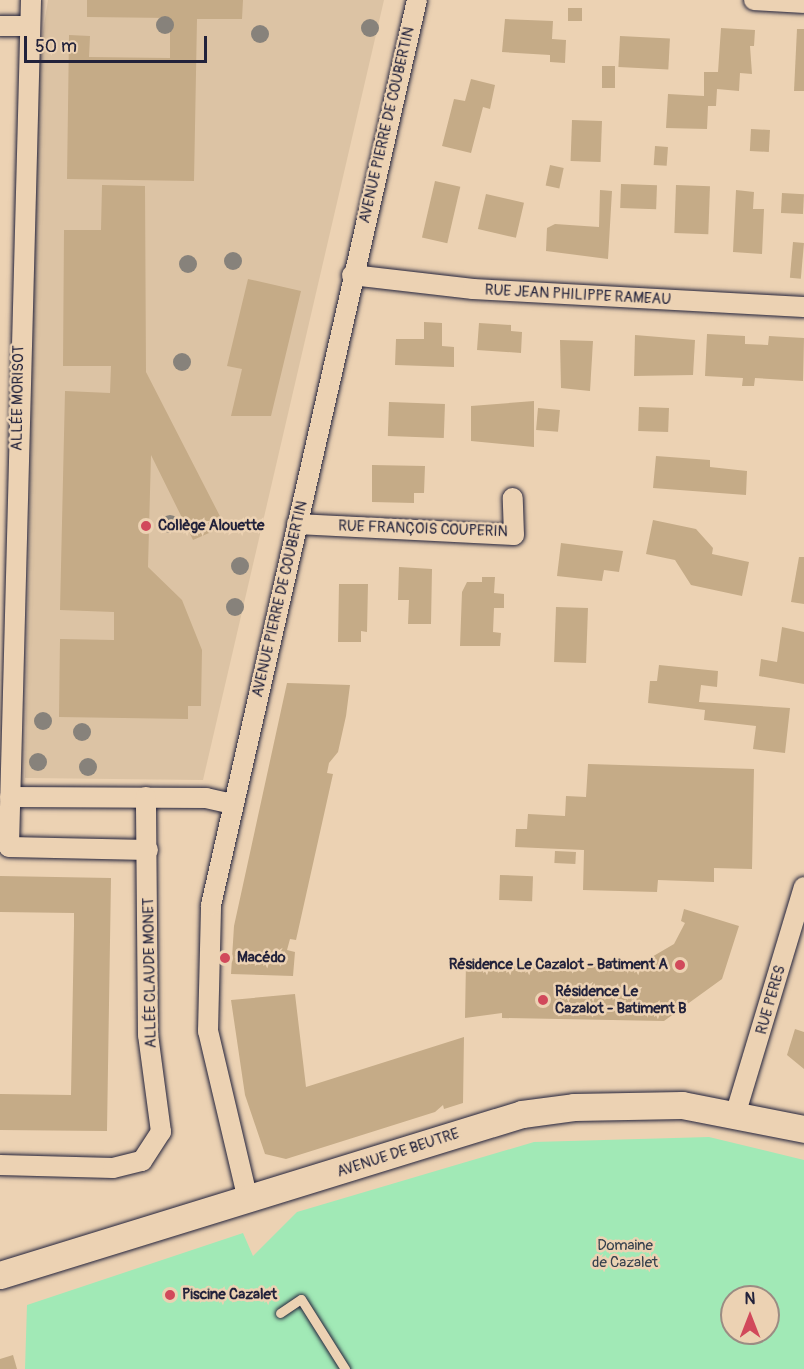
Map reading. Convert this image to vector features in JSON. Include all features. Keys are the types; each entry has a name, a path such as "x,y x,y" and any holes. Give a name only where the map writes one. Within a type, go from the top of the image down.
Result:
{"street":[{"name":"ALLÉE MORISOT","path":"31,0 26,26 9,847 148,850"},
{"name":"AVENUE PIERRE DE COUBERTIN","path":"248,1200 208,1030 206,942 231,804 417,0"},
{"path":"754,0 804,3"},
{"path":"0,26 26,26"},
{"name":"RUE JEAN PHILIPPE RAMEAU","path":"352,275 473,289 804,307"},
{"name":"RUE FRANÇOIS COUPERIN","path":"297,524 514,535 513,498"},
{"path":"10,797 146,797 231,804"},
{"name":"ALLÉE CLAUDE MONET","path":"0,1165 113,1168 142,1161 161,1132 148,1035 146,797"},
{"name":"RUE PERES","path":"736,1112 804,887"},
{"name":"AVENUE DE BEUTRE","path":"0,1275 522,1114 631,1104 736,1112 804,1129"}],"lane":[{"path":"280,1313 301,1299 345,1369"}],"shaded area":[{"name":"Collège Alouette","path":"48,0 384,0 203,780 25,778 37,69"}],"green space":[{"name":"Domaine de Cazalet","path":"709,1137 804,1160 804,1369 25,1369 27,1305 243,1233 253,1256 297,1212 534,1142"}],"building":[{"path":"87,0 243,0 242,19 197,19 194,181 67,179 69,35 90,36 89,57 170,58 170,18 87,17"},
{"path":"568,8 582,8 582,21 568,21"},
{"path":"505,19 553,21 552,39 566,40 565,63 550,62 550,55 502,52"},
{"path":"721,28 755,30 754,46 750,46 752,74 740,73 739,91 717,89 716,106 708,106 707,129 666,128 668,94 704,96 704,72 718,72"},
{"path":"797,29 804,29 804,91 794,91"},
{"path":"620,36 670,39 668,70 618,67"},
{"path":"602,66 615,66 615,88 602,88"},
{"path":"471,79 495,85 490,109 483,107 471,153 442,146 454,99 465,101"},
{"path":"572,120 602,121 601,162 571,161"},
{"path":"751,129 770,130 769,152 750,151"},
{"path":"655,146 668,147 667,166 654,165"},
{"path":"550,165 564,168 559,188 546,186"},
{"path":"435,181 460,187 447,243 422,238"},
{"path":"621,184 657,185 656,209 620,208"},
{"path":"102,185 145,186 146,372 225,526 193,540 151,455 148,567 182,600 202,650 201,706 188,706 188,719 59,717 60,639 114,640 114,612 60,610 65,391 110,393 111,366 63,366 64,230 101,230"},
{"path":"676,185 710,186 708,234 674,233"},
{"path":"600,190 612,191 608,259 546,251 547,228 555,224 599,227"},
{"path":"736,190 754,192 753,209 764,209 762,254 733,252"},
{"path":"782,193 804,194 803,214 781,213"},
{"path":"486,194 524,203 516,238 478,229"},
{"path":"793,242 804,243 801,279 790,278"},
{"path":"248,279 301,291 271,416 231,416 242,369 227,366"},
{"path":"424,322 442,323 442,346 454,347 454,367 395,365 396,339 424,339"},
{"path":"479,323 511,325 511,331 522,332 521,353 477,350"},
{"path":"707,334 745,336 745,344 768,345 769,336 804,338 803,381 755,378 754,386 742,386 743,378 705,376"},
{"path":"635,335 695,340 693,375 634,376"},
{"path":"560,340 593,341 590,391 561,388"},
{"path":"534,401 534,447 471,441 471,406"},
{"path":"389,402 445,404 444,438 388,436"},
{"path":"639,407 669,408 668,432 638,431"},
{"path":"538,408 560,410 558,432 536,430"},
{"path":"656,456 710,460 710,467 747,471 746,495 653,488"},
{"path":"372,465 425,466 424,493 414,493 414,503 372,502"},
{"path":"653,520 696,529 713,548 712,554 749,562 742,596 691,585 675,560 646,554"},
{"path":"561,543 623,551 619,572 604,570 602,581 557,576"},
{"path":"799,557 804,557 804,604 791,602"},
{"path":"399,567 432,569 431,624 408,624 409,600 398,600"},
{"path":"482,577 495,577 494,593 504,594 504,608 494,608 493,632 501,633 500,646 460,646 462,592 467,582 482,582"},
{"path":"339,584 368,584 367,632 361,631 361,642 338,642"},
{"path":"556,607 588,608 586,663 554,662"},
{"path":"782,627 804,632 804,684 759,676 761,659 777,662"},
{"path":"659,665 718,671 717,687 701,685 699,702 790,708 785,753 753,749 756,726 704,720 705,710 648,703 650,681 657,681"},
{"path":"287,683 350,685 346,716 338,752 329,763 327,773 333,774 296,940 290,939 287,950 295,952 293,976 231,974 234,926"},
{"path":"588,764 754,769 752,869 714,868 714,882 658,880 657,892 583,890 584,850 515,847 516,829 527,829 528,814 565,816 566,796 586,797"},
{"path":"555,851 576,852 575,864 554,863"},
{"path":"500,875 533,876 532,901 499,900"},
{"path":"0,876 111,878 107,1131 0,1130 0,1094 71,1095 74,913 0,912"},
{"path":"684,909 739,926 722,979 664,1021 502,1018 502,1013 465,1018 466,961 496,966 497,961 523,966 523,962 573,963 572,967 622,963 633,968 674,944 685,923 681,921"},
{"path":"295,994 306,1087 464,1037 463,1103 444,1109 443,1105 435,1112 286,1159 265,1154 245,1095 231,1000"},
{"path":"795,1029 804,1032 804,1069 787,1055"},
{"path":"13,1355 17,1369 0,1369 0,1359"}],"place":[{"name":"Collège Alouette","path":"146,526"},
{"name":"Macédo","path":"225,958"},
{"name":"Résidence Le Cazalot - Batiment A","path":"680,965"},
{"name":"Résidence Le Cazalot - Batiment B","path":"543,1000"},
{"name":"Piscine Cazalet","path":"170,1295"}]}
